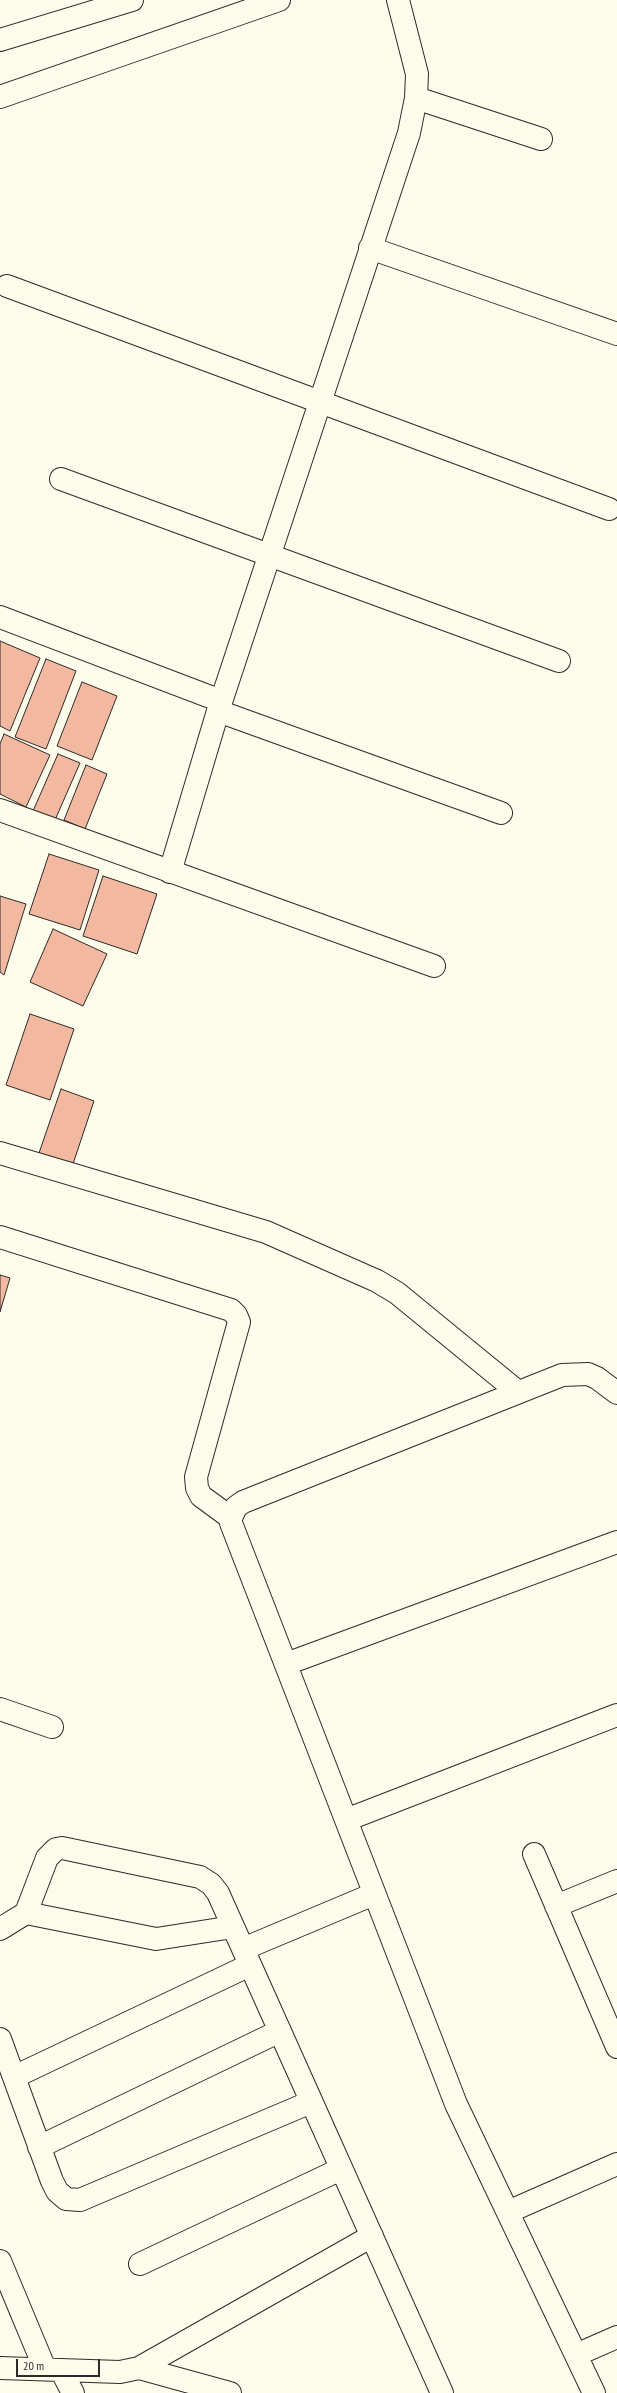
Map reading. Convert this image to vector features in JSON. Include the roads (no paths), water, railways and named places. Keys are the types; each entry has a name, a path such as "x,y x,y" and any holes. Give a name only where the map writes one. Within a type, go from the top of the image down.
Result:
{"street":[{"path":"0,40 132,0"},
{"path":"0,97 280,0"},
{"path":"170,872 220,706 409,133 416,98 417,74 398,0"},
{"path":"416,98 541,139"},
{"path":"370,248 617,334"},
{"path":"7,286 609,509"},
{"path":"61,479 270,553 559,661"},
{"path":"0,617 220,706 502,813"},
{"path":"0,810 434,966"},
{"path":"0,1153 266,1232 377,1281 397,1293 518,1392"},
{"path":"0,1237 231,1310 236,1315 239,1322 196,1477 197,1488 201,1496 231,1518"},
{"path":"594,2393 456,2104 234,1530 231,1518 236,1507 243,1502 562,1375 576,1373 597,1378 617,1393"},
{"path":"286,1664 617,1542"},
{"path":"0,1709 52,1726"},
{"path":"346,1820 617,1715"},
{"path":"0,1929 26,1913 50,1853 56,1849 62,1848 200,1877 211,1884 218,1893 442,2393"},
{"path":"534,1854 617,2047"},
{"path":"556,1906 617,1881"},
{"path":"14,2077 246,1957 374,1894"},
{"path":"26,1913 156,1939 233,1927"},
{"path":"39,2147 280,2032"},
{"path":"0,2039 39,2147 57,2191 66,2198 80,2200 311,2102"},
{"path":"508,2212 617,2164"},
{"path":"140,2264 341,2169"},
{"path":"0,2368 120,2372 139,2368 372,2236"},
{"path":"0,2261 53,2370 73,2393"},
{"path":"576,2355 617,2337"},
{"path":"139,2368 230,2393"}]}
